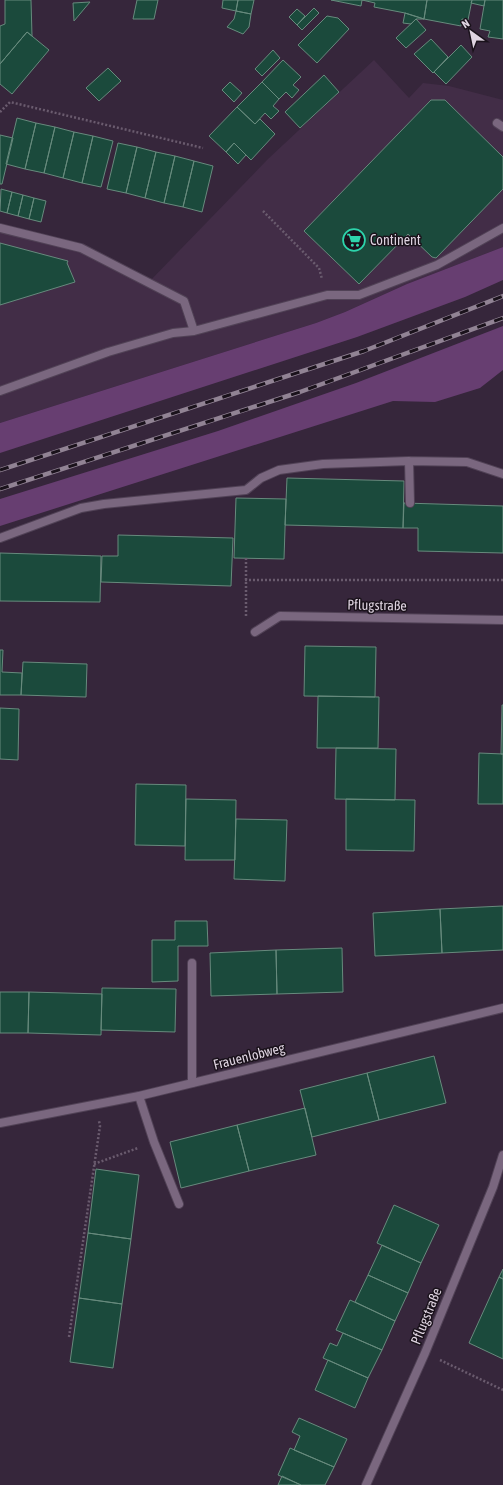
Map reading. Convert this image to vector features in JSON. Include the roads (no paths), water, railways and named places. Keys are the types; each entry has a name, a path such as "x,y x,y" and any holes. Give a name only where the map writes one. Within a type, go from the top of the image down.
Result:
{"street":[{"path":"0,228 81,248 184,301 194,332"},
{"path":"0,391 108,352 173,333 194,332 327,295 359,295 437,265 503,228"},
{"path":"0,538 81,508 104,504 246,490 260,478 279,470 323,464 409,461 467,462 503,474"},
{"path":"409,461 410,503"},
{"name":"Pflugstraße","path":"255,632 280,616 503,620"},
{"path":"192,963 192,1083"},
{"name":"Frauenlobweg","path":"0,1123 139,1096 503,1008"},
{"path":"139,1096 154,1142 179,1204"},
{"name":"Pflugstraße","path":"366,1485 425,1353 493,1187 503,1154"}],"railway":[{"path":"0,470 364,351 503,296"},
{"path":"0,489 300,392 503,318"}],"place":[{"name":"Continent","path":"354,240"}]}
